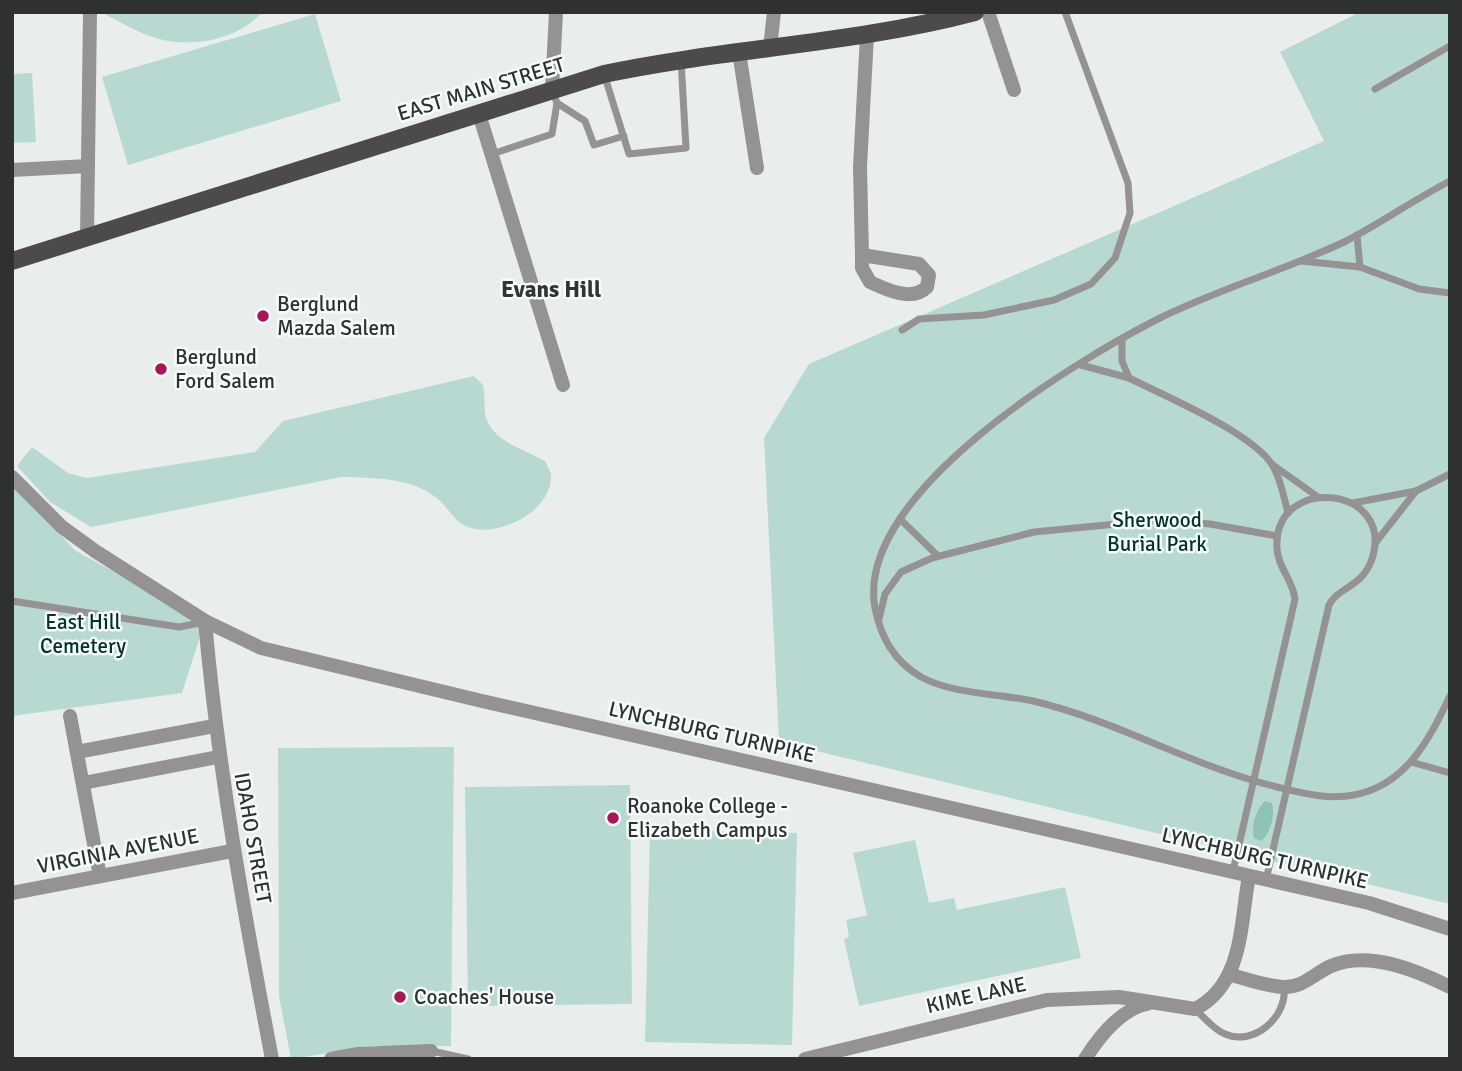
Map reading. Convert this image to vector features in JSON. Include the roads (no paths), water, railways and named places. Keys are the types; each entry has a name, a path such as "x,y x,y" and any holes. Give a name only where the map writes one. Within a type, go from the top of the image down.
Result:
{"main road":[{"name":"EAST MAIN STREET","path":"12,261 479,114 555,97 604,74 680,59 867,35 974,13"}],"street":[{"path":"87,237 90,12"},
{"path":"555,97 556,12"},
{"path":"770,48 774,12"},
{"path":"988,12 1014,90"},
{"path":"862,255 919,264 929,275 927,287 915,294 905,294 870,282 862,268 859,167 867,35"},
{"path":"739,52 757,168"},
{"path":"479,114 563,385"},
{"path":"12,170 88,166"},
{"name":"LYNCHBURG TURNPIKE","path":"12,477 62,527 205,621 233,636 294,657 1233,872 1393,910 1450,929"},
{"name":"IDAHO STREET","path":"205,621 214,726 232,851 272,1059"},
{"path":"70,716 100,876"},
{"path":"77,752 214,726"},
{"path":"83,783 218,757"},
{"name":"VIRGINIA AVENUE","path":"12,893 232,851"},
{"path":"1195,1009 1216,997 1231,975 1249,876"},
{"path":"1231,975 1284,987 1310,980 1329,967 1366,959 1424,973 1450,987"},
{"name":"KIME LANE","path":"805,1059 1048,1000 1119,997 1195,1009"},
{"name":"KIME LANE","path":"1085,1059 1116,1022 1133,1007 1159,1002"},
{"path":"331,1059 358,1054 431,1051"}],"lane":[{"path":"902,330 919,319 984,315 1054,300 1091,284 1115,258 1130,213 1128,183 1065,12"},
{"path":"1375,89 1450,46"},
{"path":"604,74 629,154 686,148 680,59"},
{"path":"555,97 584,121 594,145 624,136"},
{"path":"492,154 552,134 555,97"},
{"path":"1450,181 1357,235 1300,261 1210,296 1122,339 1003,414 923,490 901,520 886,545 874,579 873,598 884,639 897,658 933,682 951,688 1013,697 1093,718 1195,762 1254,781 1321,796 1354,795 1387,784 1411,762 1430,737 1450,696"},
{"path":"1357,235 1360,267"},
{"path":"1300,261 1360,267 1419,289 1450,293"},
{"path":"1122,339 1122,361 1129,379"},
{"path":"1081,365 1129,379 1200,412 1245,441 1272,465 1318,497"},
{"path":"1272,465 1288,513"},
{"path":"1233,872 1296,599 1278,561 1277,536 1288,513 1303,501 1318,497 1332,497 1353,503 1416,491 1450,474"},
{"path":"1375,543 1416,491"},
{"path":"1266,880 1329,605 1333,598 1360,581 1372,558 1375,543 1370,522 1353,503"},
{"path":"901,520 938,556"},
{"path":"878,623 885,594 901,572 938,556 1034,532 1158,520 1210,524 1277,536"},
{"path":"12,601 179,627 205,621"},
{"path":"1411,762 1450,773"},
{"path":"1195,1009 1223,1034 1238,1038 1253,1035 1265,1028 1281,1010 1285,998 1284,987"},
{"path":"431,1051 468,1059"}],"place":[{"name":"Berglund Mazda Salem","path":"263,316"},
{"name":"Berglund Ford Salem","path":"161,369"},
{"name":"Roanoke College - Elizabeth Campus","path":"613,818"},
{"name":"Coaches' House","path":"400,997"}],"district":[{"name":"Evans Hill","path":"551,289"}],"park label":[{"name":"Sherwood Burial Park","path":"1157,532"},
{"name":"East Hill Cemetery","path":"83,634"}]}
